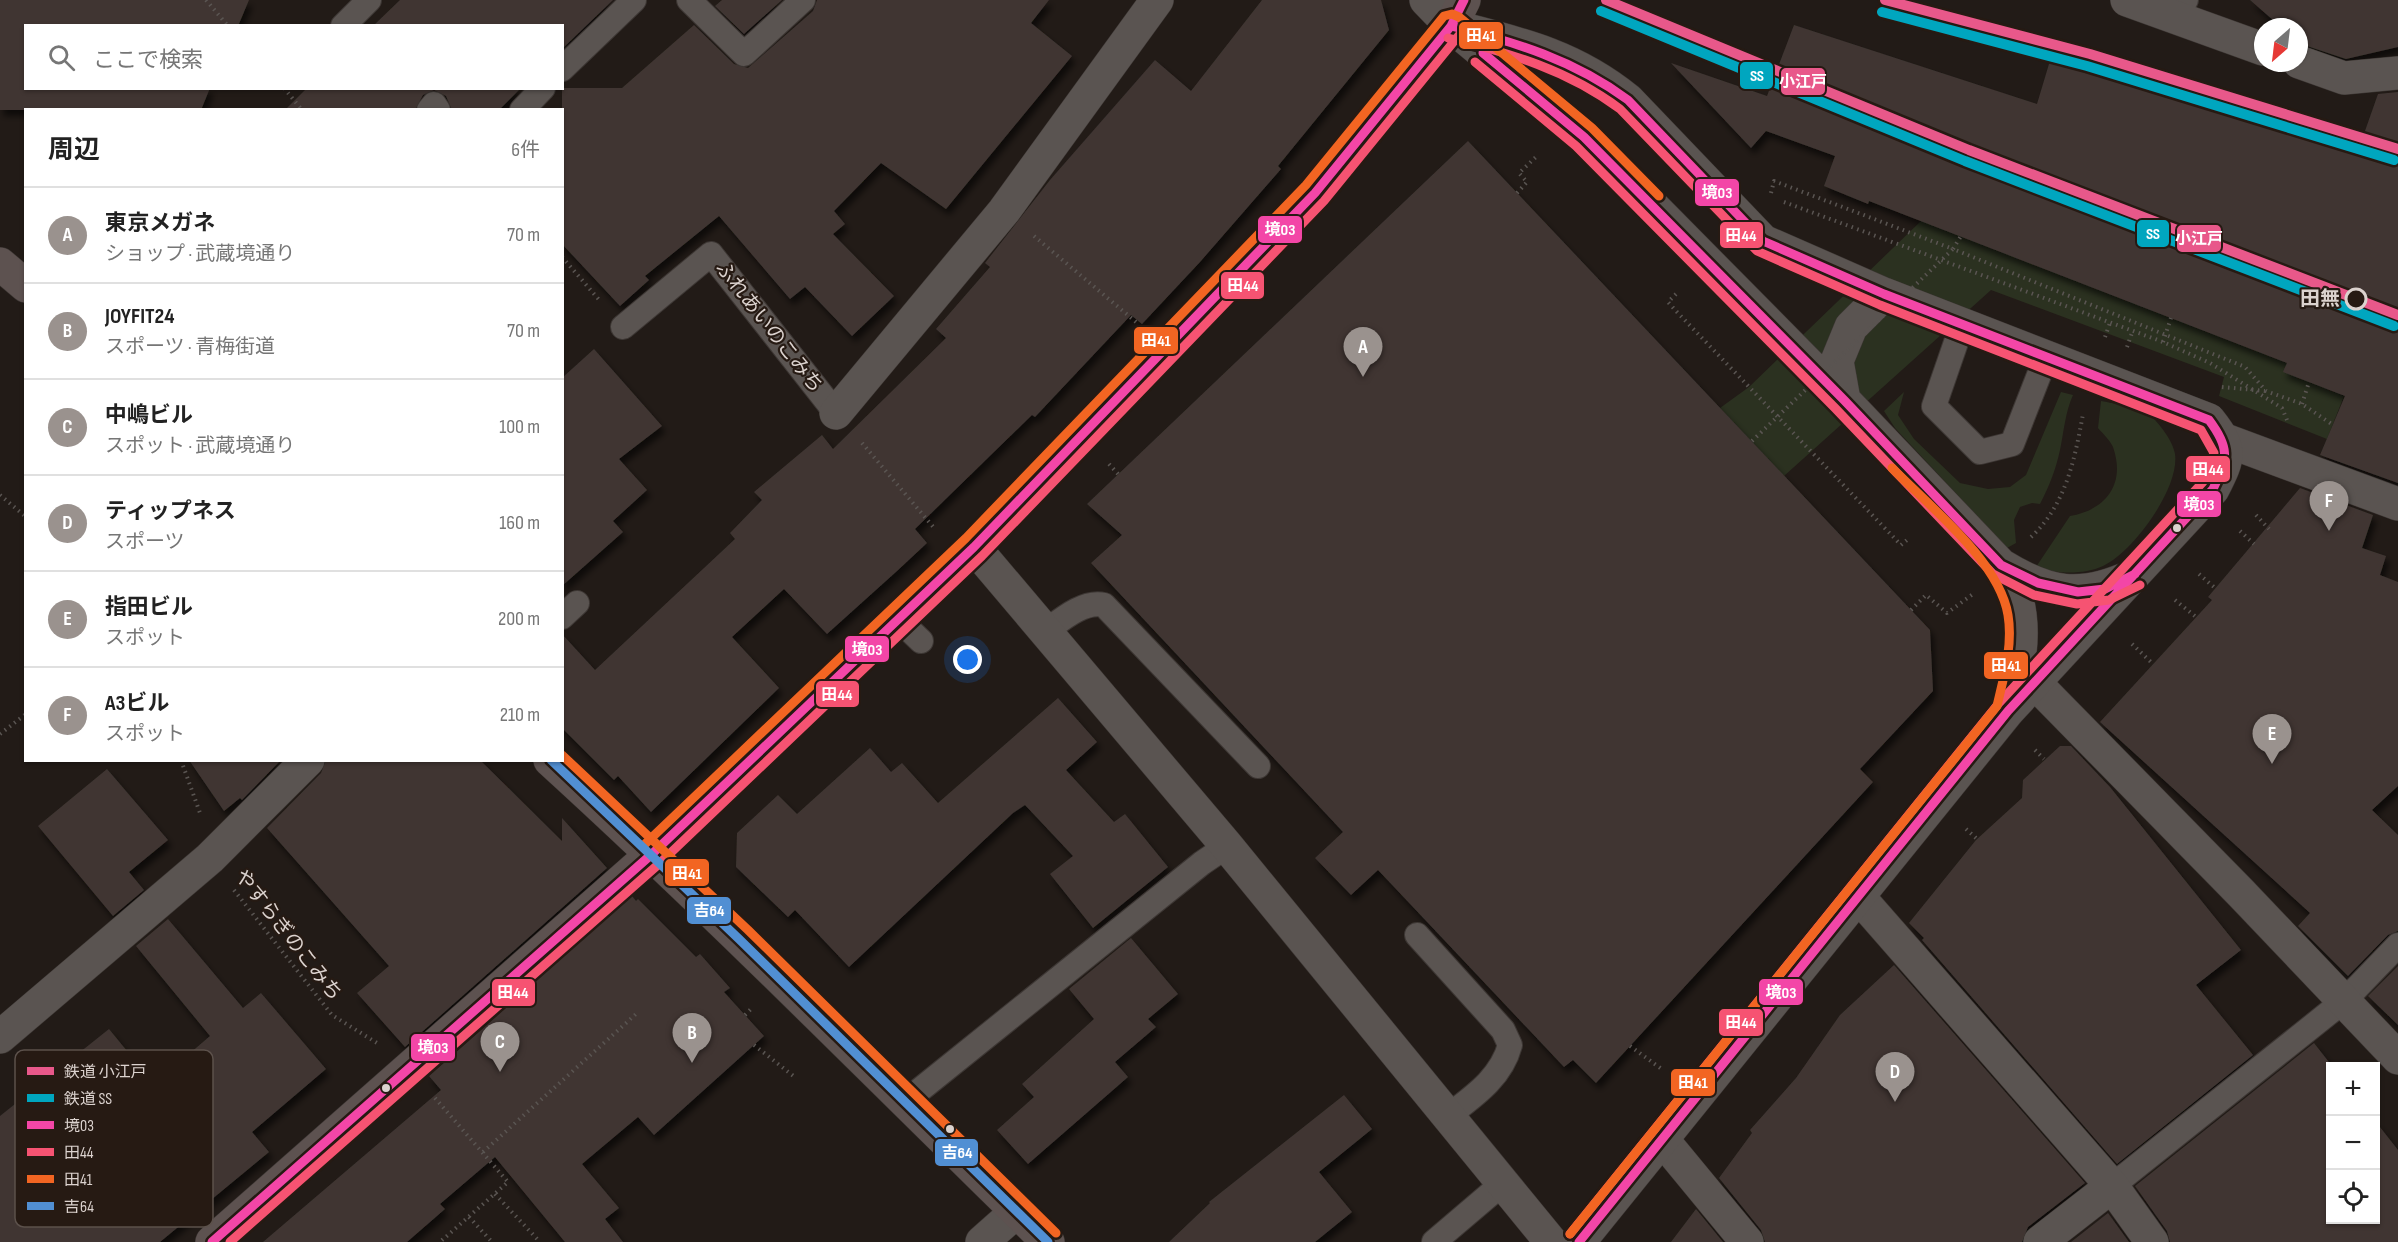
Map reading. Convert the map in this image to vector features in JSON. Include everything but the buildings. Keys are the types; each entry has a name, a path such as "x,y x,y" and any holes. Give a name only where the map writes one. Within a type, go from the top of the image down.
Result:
{"main road":[{"path":"212,1242 909,630 967,553 1315,193 1458,13"},
{"path":"0,264 24,284"},
{"path":"552,762 652,854 1048,1242"}],"street":[{"path":"836,413 1004,211 1157,0"},
{"path":"1426,0 1591,73 1628,100 1763,241 1884,294 2209,420 2225,440 2398,504"},
{"path":"2127,0 2179,8 2254,45"},
{"path":"1458,13 1844,400 2001,565 2027,581 2054,589 2082,592 2104,589 2135,574"},
{"path":"2308,65 2344,78 2398,73"},
{"path":"1844,400 1837,361 1851,327 1884,294"},
{"path":"1579,1242 2008,711 2036,684 2213,489 2226,464 2225,440"},
{"path":"967,553 1046,632 1227,846 1551,1242"},
{"path":"2001,565 2017,598 2021,632 2020,664 2008,711"},
{"path":"2036,684 2345,1000 2398,1058"},
{"path":"0,1037 210,858 306,762"},
{"path":"1858,896 2112,1186 2152,1242"},
{"path":"1662,1139 1747,1242"},
{"path":"2040,1242 2112,1186"},
{"path":"982,1242 1017,1211"}],"lane":[{"path":"345,24 369,0"},
{"path":"564,67 634,0"},
{"path":"689,0 744,54 803,0"},
{"path":"524,108 541,90"},
{"name":"ふれあいのこみち","path":"623,327 711,254 836,413"},
{"path":"1962,325 1934,406 1980,452 2012,444 2046,357"},
{"path":"1046,632 1068,615 1095,602 1104,605 1258,766"},
{"path":"906,1101 1202,863 1227,846"},
{"path":"1417,935 1503,1030 1510,1045 1505,1063 1481,1090 1448,1116"},
{"path":"2112,1186 2345,1000 2398,945"},
{"path":"1434,1242 1502,1184"}],"path":[{"path":"206,0 226,24"},
{"path":"286,90 300,108"},
{"path":"1517,193 1527,182 1519,174 1536,157"},
{"path":"1770,197 1774,181 1953,249 2245,367 2266,391"},
{"path":"1780,201 2163,342 2210,363 2282,408 2289,427"},
{"path":"1004,211 1144,328"},
{"path":"1752,441 1953,249 1961,236"},
{"path":"564,259 623,327"},
{"path":"1676,294 1668,302 1677,312 1901,545 1907,540"},
{"path":"2163,342 2171,318"},
{"path":"2302,404 2309,382"},
{"path":"2222,387 2266,391 2302,404 2333,425"},
{"path":"2025,543 2040,529 2061,497 2074,460 2085,404"},
{"name":"ふれあいのこみち","path":"836,413 967,553"},
{"path":"0,495 24,515"},
{"path":"2256,515 2269,529"},
{"path":"2240,531 2254,544"},
{"path":"2199,574 2215,588"},
{"path":"1911,610 1926,595 1947,613 1964,603"},
{"path":"2175,600 2196,617"},
{"path":"2132,644 2153,664"},
{"path":"0,734 24,716"},
{"path":"2035,750 2044,759"},
{"path":"182,762 204,824"},
{"path":"1966,829 1977,839"},
{"name":"やすらぎのこみち","path":"230,885 332,1015 381,1046"},
{"path":"483,1152 636,1014"},
{"path":"754,1045 796,1078"},
{"path":"1629,1046 1663,1071"},
{"path":"431,1093 508,1182 440,1242"},
{"path":"495,1194 540,1242"},
{"path":"469,1217 492,1242"}],"green space":[{"path":"1921,221 2287,363 2284,372 2344,396 2327,439 2219,396 2224,377 1991,290 1784,476 1720,408 1749,387"},
{"path":"1904,392 1898,415 1914,439 1960,483 1988,489 2010,487 2026,475 2061,392 2073,395 2066,415 2052,478 2040,504 2032,503 2020,507 2014,520 2016,543 2007,548 1895,428 1884,411"},
{"path":"2101,401 2140,409 2157,423 2169,438 2174,449 2175,468 2170,484 2152,518 2115,559 2087,571 2052,571 2036,567 2070,516 2094,508 2110,493 2115,484 2117,473 2113,447 2098,428"}],"rail line":[{"name":"小江戸","path":"1606,0 1969,150 2398,315"},
{"name":"小江戸","path":"1885,0 2090,54 2398,149"},
{"name":"SS","path":"1601,11 1965,161 2394,326"},
{"name":"SS","path":"1882,12 2087,66 2394,160"}],"transit line":[{"name":"境03","path":"212,1242 652,854 974,547 1315,193 1451,26 1464,0"},
{"name":"田41","path":"644,845 966,538 1306,185 1444,16 1452,14 1459,17 1592,128 1659,196"},
{"name":"境03","path":"1451,26 1543,54 1608,86 1628,100 1763,241 1884,294 2209,420 2221,438 2225,453 2222,469 2213,489 2008,711 1579,1242"},
{"name":"田44","path":"230,1242 660,863 982,556 1324,201 1460,34"},
{"name":"田44","path":"1448,38 1538,65 1559,73 1600,95 1620,109 1757,251 1880,305 2201,430 2214,453 2203,482 1999,703 1570,1234"},
{"name":"境03","path":"1483,53 1584,137 1844,400 2001,565 2038,583 2078,592 2105,589 2135,574"},
{"name":"田44","path":"1475,62 1576,146 1835,408 1993,574 2034,595 2077,604 2109,600 2140,585"},
{"name":"田41","path":"1570,1234 1997,706 2007,660 2009,638 2008,615 2002,595 1991,575 1961,536 1892,468"},
{"name":"田41","path":"564,757 748,930 1056,1233"},
{"name":"吉64","path":"553,762 739,939 1048,1242"}],"place":[{"name":"田無","path":"2356,299"},
{"name":"東京メガネ","path":"1363,377"},
{"name":"A3ビル","path":"2329,531"},
{"name":"指田ビル","path":"2272,764"},
{"name":"JOYFIT24","path":"692,1063"},
{"name":"中嶋ビル","path":"500,1072"},
{"name":"ティップネス","path":"1895,1102"}]}
